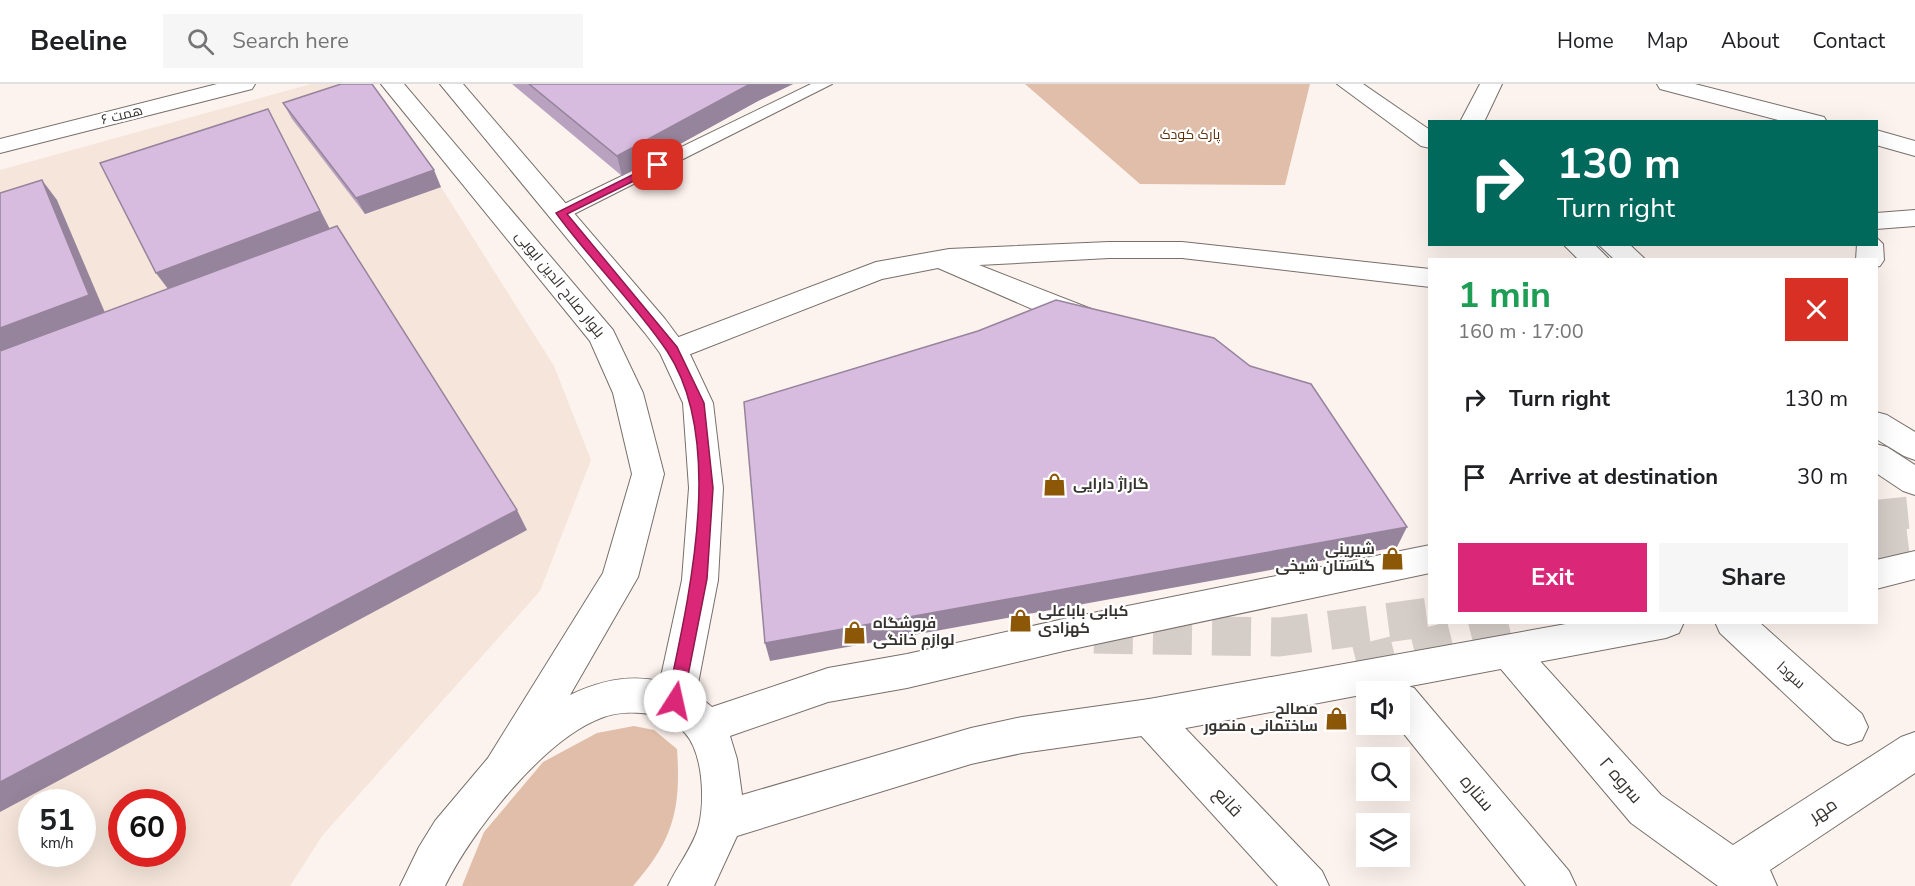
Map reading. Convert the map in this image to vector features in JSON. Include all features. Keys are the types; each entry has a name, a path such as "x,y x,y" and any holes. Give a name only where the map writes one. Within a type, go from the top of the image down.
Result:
{"main road":[{"name":"همت ۶","path":"0,146 244,84"},
{"name":"بلوار صلاح الدین ایوبی","path":"392,84 500,210 603,338 628,393 648,474 620,577 501,774"},
{"path":"451,84 673,350 698,403 706,488 700,579 675,701"},
{"path":"1348,84 1428,140"},
{"path":"1379,84 1428,120"},
{"path":"1473,120 1491,84"},
{"path":"1668,84 1808,120"},
{"path":"1878,138 1915,149"},
{"path":"1878,221 1915,218"},
{"path":"1579,246 1595,258"},
{"path":"1614,246 1630,258"},
{"path":"673,350 876,271 941,259 1109,250 1182,250 1428,278"},
{"path":"941,259 1056,308 1111,326"},
{"path":"1878,424 1915,448"},
{"path":"1878,457 1915,482"},
{"path":"706,727 828,685 907,671 1410,553"},
{"path":"1878,574 1915,565"},
{"path":"1410,683 1508,651 1655,624"},
{"name":"سودا","path":"1735,624 1848,727"},
{"name":"سروه ۲","path":"1508,651 1646,809 1743,878"},
{"path":"422,886 438,855 501,774 540,735 585,706 628,693 675,701 706,727 720,769 721,821 690,886"},
{"path":"721,821 971,746 1022,735 1149,717 1356,693"},
{"name":"ستاره","path":"1410,712 1554,886"},
{"name":"قانع","path":"1149,717 1307,886"},
{"name":"مهر","path":"1743,878 1915,750"}],"lane":[{"path":"561,213 824,84"}],"shaded area":[{"path":"311,84 367,84 441,187 554,366 591,460 540,591 322,836 290,886 0,886 0,170"}],"green space":[{"name":"پارک کودک","path":"1025,84 1310,84 1285,185 1140,184"},
{"path":"634,726 654,730 677,749 678,789 676,806 666,838 647,869 633,886 462,886 484,832 543,762 597,733"}],"building":[{"path":"341,84 372,84 434,170 356,198 283,103"},
{"path":"529,84 750,84 617,156"},
{"path":"268,109 320,211 156,273 100,163"},
{"path":"42,180 89,295 0,328 0,193"},
{"path":"337,226 517,510 0,782 0,351"},
{"name":"گاراژ دارایی","path":"1056,300 1214,338 1250,366 1311,384 1407,527 765,643 744,402 978,331"}],"tunnel":[{"path":"1878,516 1915,512"},
{"path":"1878,543 1915,538"},
{"path":"1094,634 1279,637 1428,617"},
{"path":"1357,665 1518,624"}],"place":[{"name":"گاراژ دارایی","path":"1055,484"},
{"name":"شیرینی گلستان شیخی","path":"1393,558"},
{"name":"کبابی باباعلی کهزادی","path":"1020,620"},
{"name":"فروشگاه لوازم خانگی","path":"855,632"},
{"name":"مصالح ساختمانی منصور","path":"1336,718"}],"route":[{"path":"658,165 561,213 673,350 698,403 706,488 700,579 675,701"}]}
